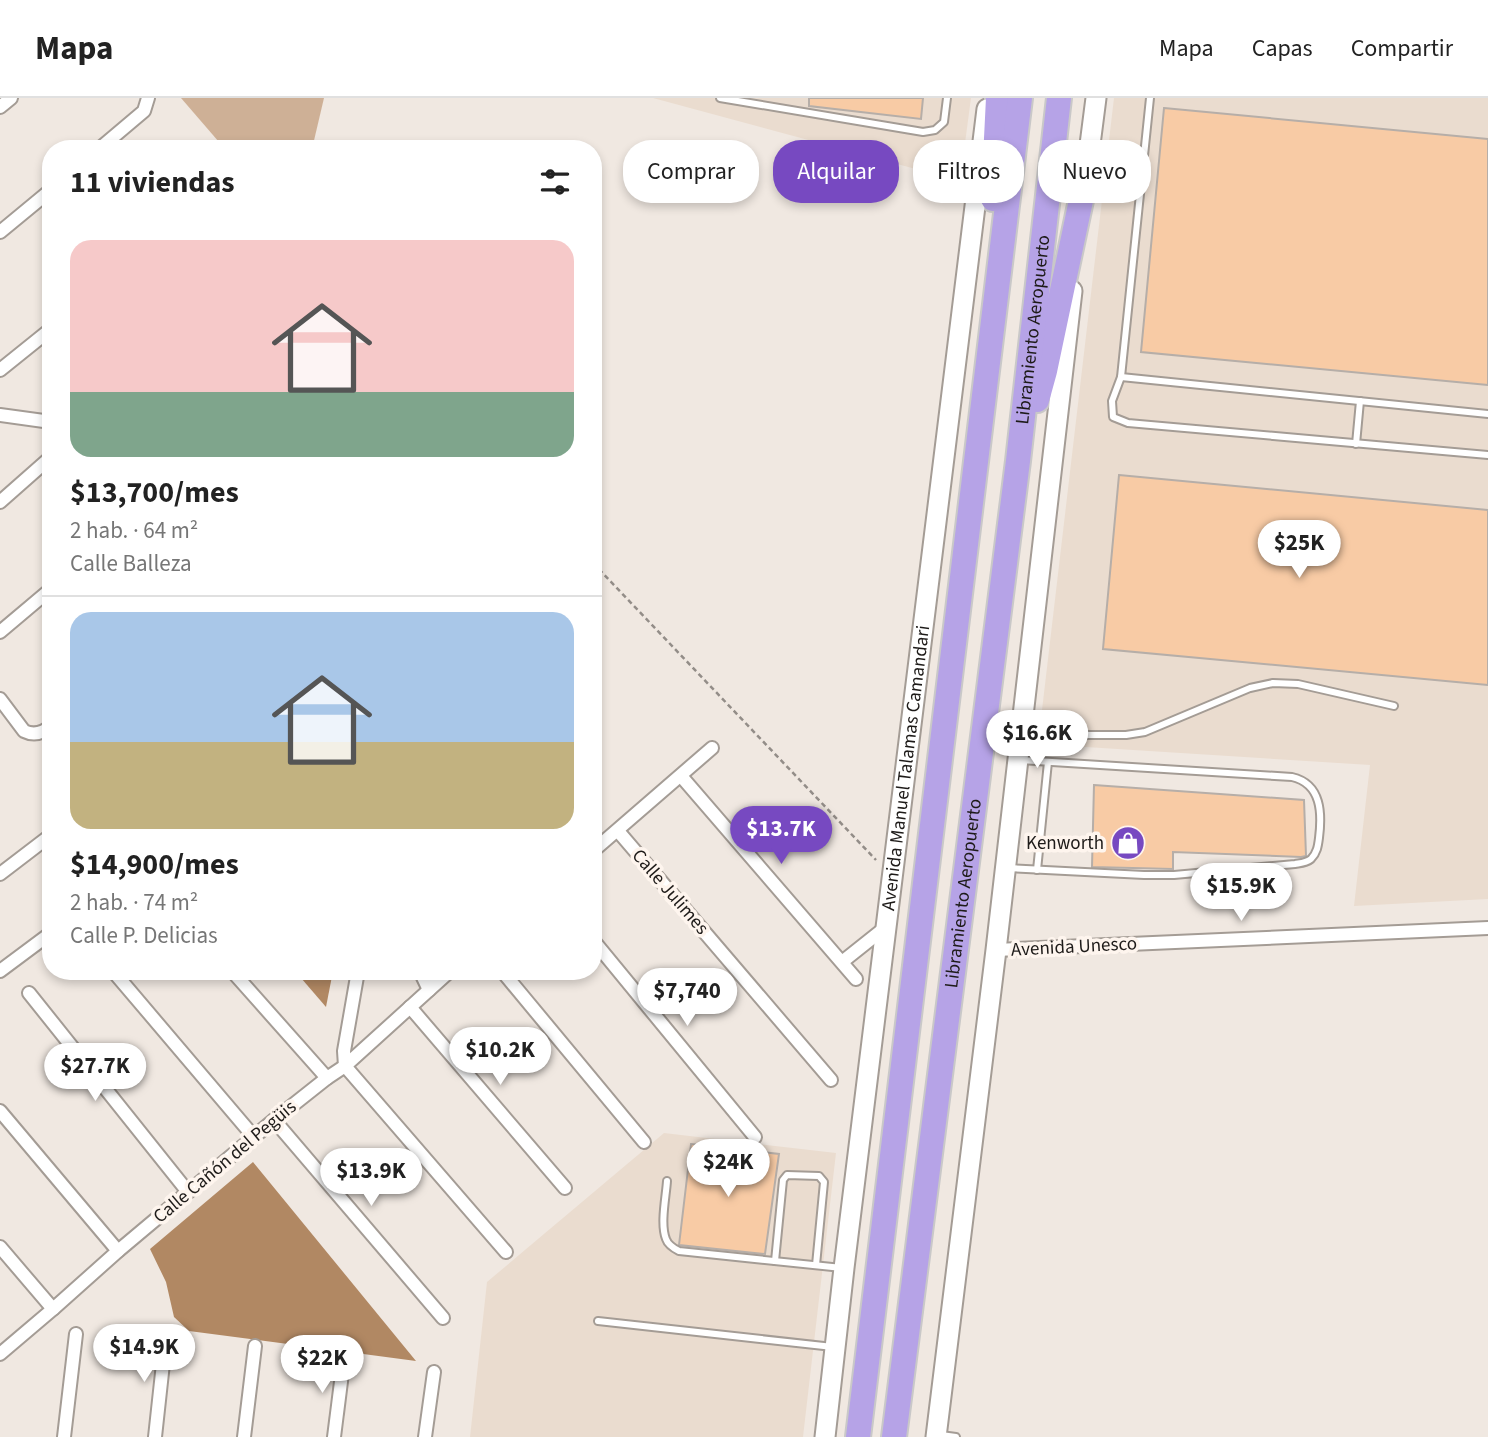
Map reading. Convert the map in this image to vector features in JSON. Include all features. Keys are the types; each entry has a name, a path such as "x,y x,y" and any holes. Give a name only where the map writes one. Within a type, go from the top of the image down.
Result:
{"highway":[{"path":"992,333 992,244 998,98"},
{"name":"Libramiento Aeropuerto","path":"858,1437 1020,98"},
{"name":"Libramiento Aeropuerto","path":"894,1437 1018,461 1059,98"},
{"path":"1018,461 1045,372 1080,203"},
{"path":"848,1437 866,1364"}],"main road":[{"name":"Avenida Manuel Talamas Camandari","path":"825,1437 988,98"},
{"path":"1090,140 1096,98"},
{"path":"936,1436 996,950 1082,203"}],"street":[{"path":"0,107 11,98"},
{"path":"110,140 144,111 148,98"},
{"path":"0,232 42,197"},
{"path":"0,370 42,336"},
{"path":"0,415 42,421"},
{"path":"0,502 42,465"},
{"path":"0,632 42,597"},
{"path":"0,699 24,731 30,734 42,732"},
{"path":"602,844 712,748"},
{"path":"681,776 856,979"},
{"name":"Calle Julimes","path":"618,831 831,1080"},
{"path":"0,874 42,842"},
{"path":"842,962 886,927"},
{"name":"Avenida Unesco","path":"996,950 1488,928"},
{"path":"0,971 42,940"},
{"path":"602,951 755,1137"},
{"path":"121,980 254,1137"},
{"path":"240,980 327,1078"},
{"path":"356,980 344,1051 345,1066 506,1251"},
{"path":"424,980 429,990"},
{"name":"Calle Cañón del Pegüis","path":"0,1354 274,1120 345,1066 440,980"},
{"path":"509,980 644,1142"},
{"path":"29,993 188,1192"},
{"path":"410,1007 565,1188"},
{"path":"0,1111 118,1251"},
{"path":"274,1120 443,1318"},
{"path":"0,1247 53,1309"},
{"path":"64,1437 76,1334"},
{"path":"155,1437 166,1336"},
{"path":"244,1437 255,1346"},
{"path":"334,1437 344,1358"},
{"path":"425,1437 434,1372"}],"lane":[{"path":"720,98 923,132 935,130 944,122 947,98"},
{"path":"1150,98 1121,377 1112,401 1114,416 1128,423 1488,455"},
{"path":"1121,377 1488,414"},
{"path":"1356,443 1360,401"},
{"path":"1021,735 1126,735 1144,732 1250,688 1273,683 1298,684 1394,706"},
{"path":"1005,868 1174,876 1295,864 1307,862 1313,857 1317,849 1321,822 1320,804 1310,787 1293,777 1018,760"},
{"path":"1037,870 1048,762"},
{"path":"775,1261 783,1180 787,1175 819,1176 824,1182 816,1265"},
{"path":"667,1181 664,1226 666,1238 670,1246 679,1251 844,1268"},
{"path":"598,1321 835,1347"},
{"path":"936,1436 956,1437"}],"path":[{"path":"602,572 893,877"}],"shaded area":[{"path":"181,98 324,98 314,140 217,140"},
{"path":"653,98 971,98 965,140 913,140 913,168 899,165 899,140 808,140"},
{"path":"1114,98 1488,98 1488,899 1354,906 1370,765 1038,744 1102,203 1151,203 1151,140 1109,140"},
{"path":"303,980 331,980 326,1007"},
{"path":"664,1133 836,1153 803,1437 470,1437 487,1282"},
{"path":"253,1162 416,1361 189,1331 174,1317 166,1282 150,1249"}],"building":[{"path":"809,98 923,98 921,119 809,106"},
{"path":"1164,108 1488,139 1488,385 1141,352"},
{"path":"1119,475 1488,510 1488,685 1103,649"},
{"path":"1094,785 1304,800 1306,856 1173,852 1173,869 1092,867"},
{"path":"691,1144 779,1154 765,1254 679,1245"}],"place":[{"name":"Kenworth","path":"1128,843"}]}
